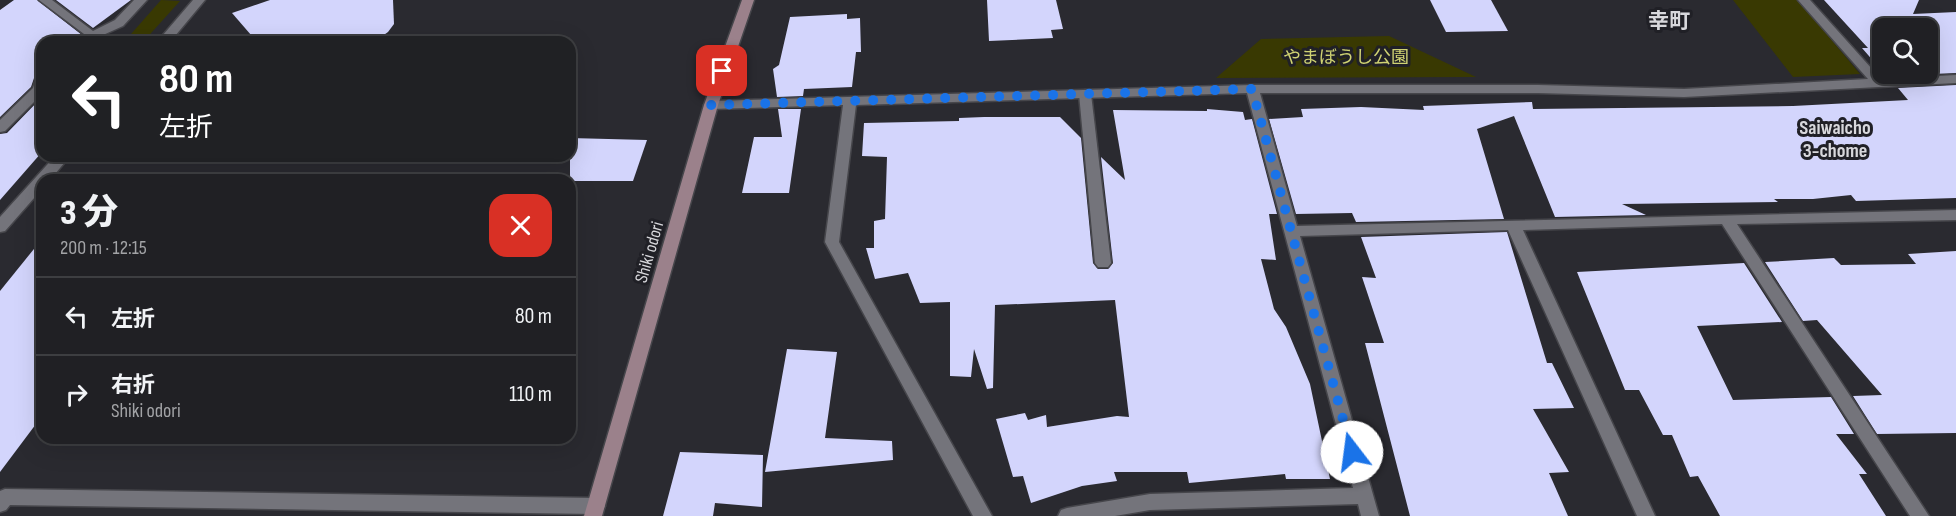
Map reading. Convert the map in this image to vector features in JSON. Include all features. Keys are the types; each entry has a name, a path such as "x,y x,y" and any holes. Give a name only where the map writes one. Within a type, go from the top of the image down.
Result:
{"main road":[{"name":"Shiki odori","path":"595,511 711,105 748,0"}],"street":[{"path":"45,0 86,36"},
{"path":"95,36 119,23 141,0"},
{"path":"168,36 199,0"},
{"path":"1804,0 1872,76"},
{"path":"1938,80 1956,79"},
{"path":"711,105 1252,89 1538,89 1684,93 1879,84"},
{"path":"1252,89 1370,516"},
{"path":"0,128 36,93"},
{"path":"1085,94 1103,263"},
{"path":"850,101 832,242 983,516"},
{"path":"47,174 58,162"},
{"path":"0,227 36,186"},
{"path":"1292,231 1726,219 1951,216 1956,228"},
{"path":"1726,219 1920,516"},
{"path":"1513,225 1646,516"},
{"path":"1067,516 1150,502 1364,496"},
{"path":"0,504 5,497 595,511"}],"green space":[{"path":"161,0 180,1 148,36 129,36"},
{"path":"1733,0 1798,0 1860,74 1793,77"},
{"name":"やまぼうし公園","path":"1389,36 1476,77 1216,78 1261,39"}],"building":[{"path":"14,0 37,0 82,35 36,36 36,75 31,87 0,117 0,10"},
{"path":"56,0 131,0 93,28"},
{"path":"270,0 393,0 394,24 382,36 252,36 232,13"},
{"path":"987,0 1056,0 1063,29 1051,30 1053,38 989,41"},
{"path":"1430,0 1491,0 1508,31 1446,32"},
{"path":"1824,0 1919,0 1913,14 1956,12 1956,73 1938,74 1938,18 1872,18 1872,60 1862,48 1868,48"},
{"path":"847,14 847,19 860,18 861,52 856,52 852,87 804,89 803,96 777,97 773,69 779,65 790,17"},
{"path":"1956,85 1956,198 1856,201 1851,195 1813,199 1774,199 1778,202 1622,204 1646,215 1555,217 1514,116 1477,129 1504,219 1356,222 1352,213 1296,214 1269,119 1303,117 1301,109 1361,107 1424,110 1423,106 1532,102 1533,109 1793,106 1908,100 1898,88"},
{"path":"36,103 36,159 0,200 0,134 7,133"},
{"path":"778,109 801,109 789,193 742,193 754,137 782,137"},
{"path":"1207,109 1243,112 1245,120 1252,119 1277,214 1269,214 1276,260 1261,259 1274,309 1286,327 1310,384 1330,479 1286,479 1285,474 1189,483 1187,472 1114,472 1117,481 1082,486 1031,503 1023,476 1013,477 996,419 1025,413 1028,420 1046,415 1047,427 1117,416 1129,417 1115,300 995,305 993,388 987,389 974,349 971,377 950,376 950,302 920,303 908,273 875,279 866,248 874,248 874,221 885,219 887,157 862,156 864,123 959,121 959,118 984,117 1060,117 1081,138 1093,263 1098,269 1108,269 1113,263 1101,157 1125,180 1113,110 1207,111"},
{"path":"576,138 647,140 633,181 576,181 576,174 570,174 570,162 576,162"},
{"path":"1507,232 1547,363 1552,363 1574,408 1533,409 1569,472 1549,473 1568,516 1410,516 1365,343 1384,343 1362,277 1376,278 1361,237"},
{"path":"36,246 36,424 0,472 0,291"},
{"path":"1956,251 1956,433 1877,434 1853,396 1882,395 1817,320 1803,321 1765,262 1834,258 1841,265 1916,264 1908,254"},
{"path":"1744,263 1782,322 1697,326 1733,400 1831,397 1854,434 1836,434 1867,474 1859,474 1886,516 1720,516 1698,476 1690,477 1672,435 1663,435 1639,390 1625,390 1577,272"},
{"path":"787,349 837,352 825,438 892,441 893,460 765,472"},
{"path":"680,452 763,455 762,507 715,503 713,516 663,516"}],"district":[{"name":"幸町","path":"1669,21"},
{"name":"Saiwaicho 3-chome","path":"1835,138"}],"route":[{"path":"722,71 711,105 1252,89 1352,452"}]}
